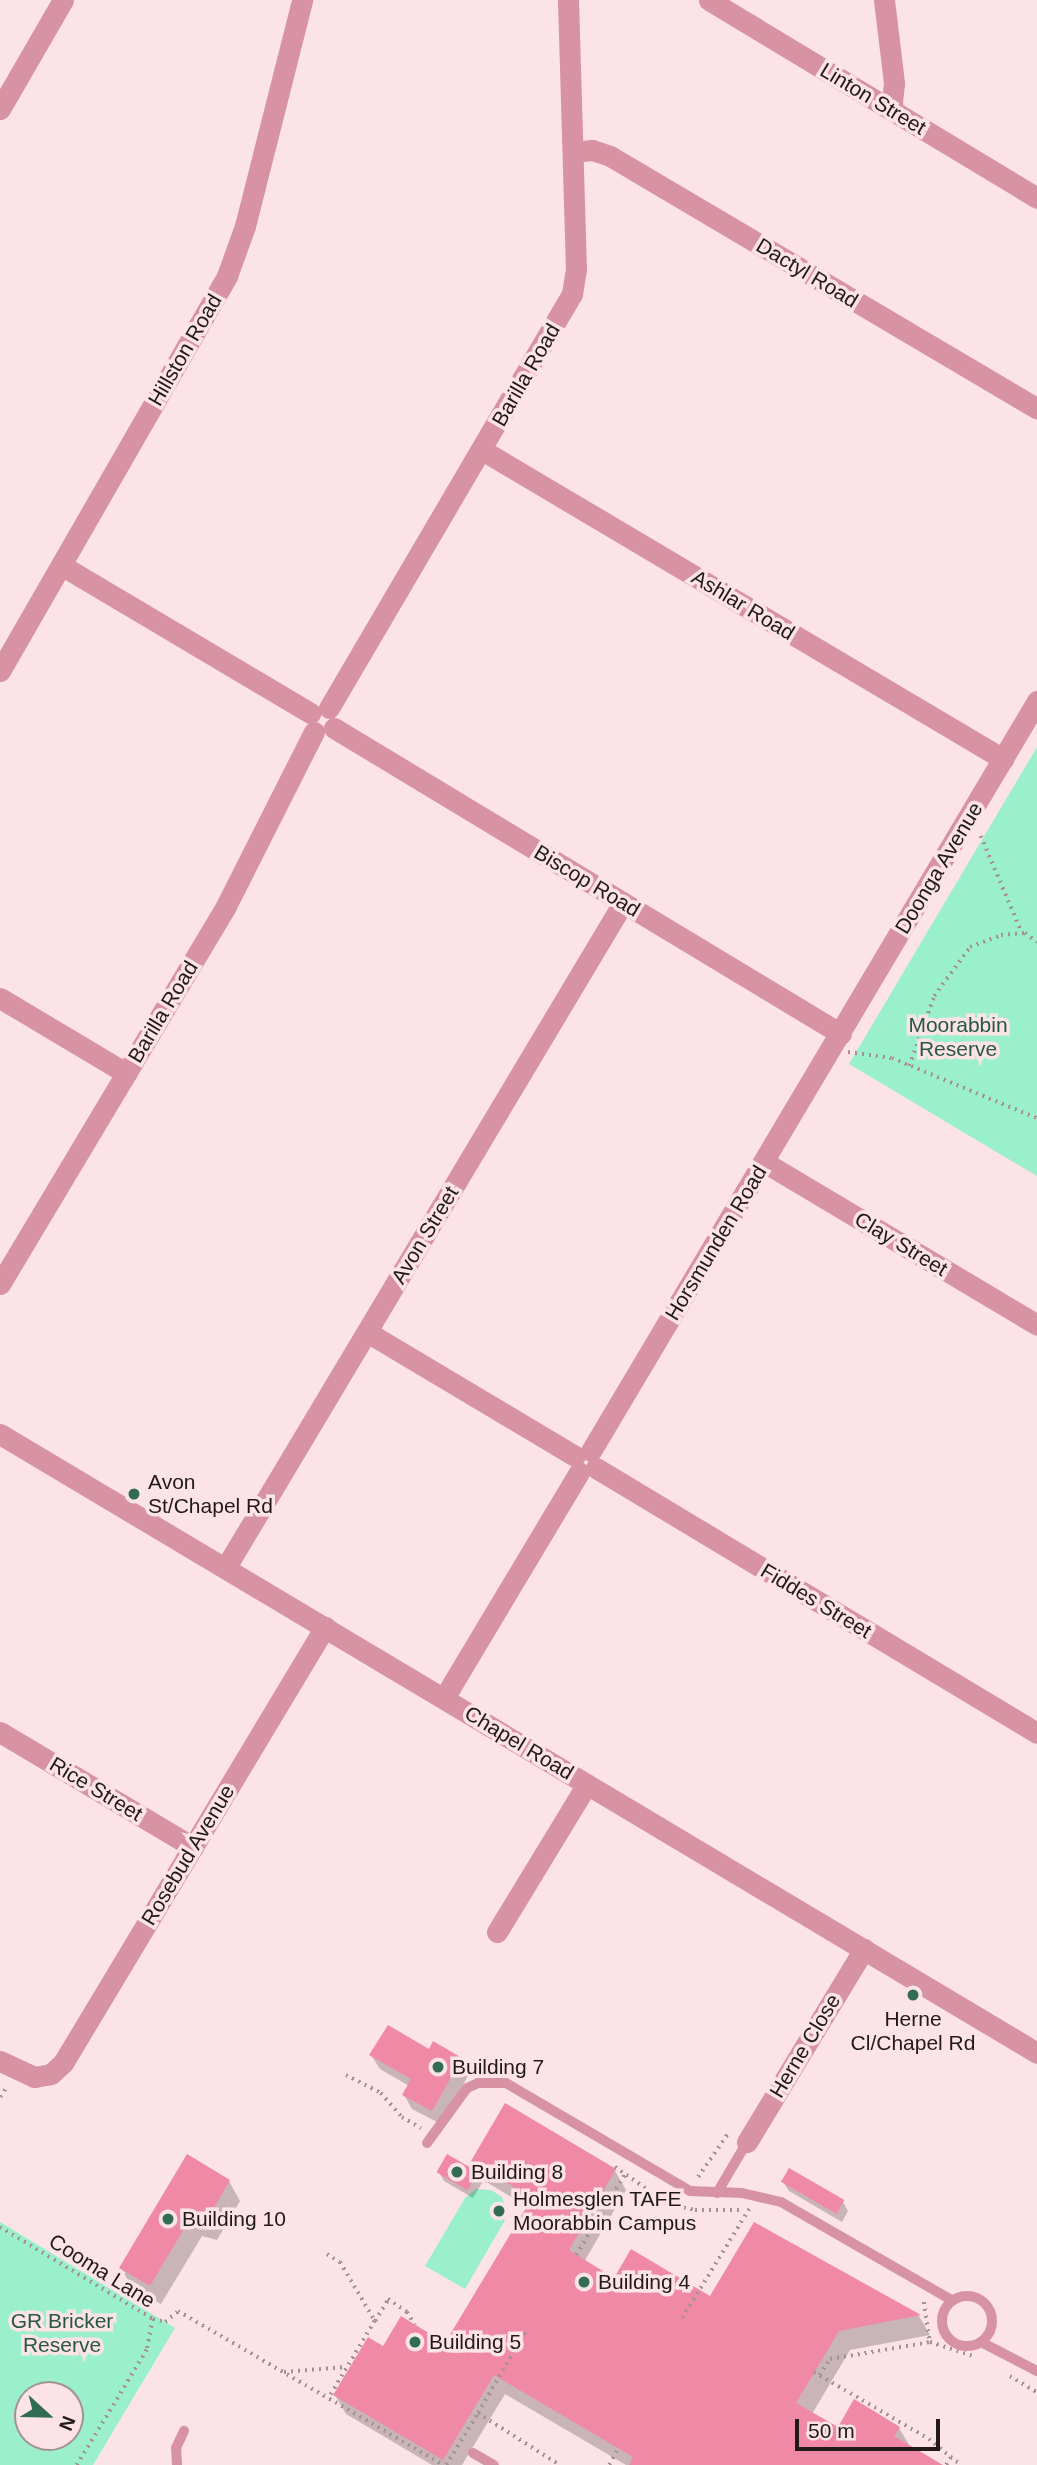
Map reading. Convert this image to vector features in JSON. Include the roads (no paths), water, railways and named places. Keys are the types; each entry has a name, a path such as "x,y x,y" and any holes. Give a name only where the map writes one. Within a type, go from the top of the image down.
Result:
{"street":[{"path":"0,109 63,0"},
{"name":"Hillston Road","path":"0,671 8,639 61,565 227,276 245,226 302,0"},
{"name":"Barilla Road","path":"0,1284 246,870 322,720 572,294 576,270 568,0"},
{"name":"Linton Street","path":"709,0 1037,198"},
{"path":"884,0 894,83 891,110"},
{"name":"Dactyl Road","path":"573,152 592,150 610,156 1037,409"},
{"name":"Ashlar Road","path":"482,450 1003,760"},
{"name":"Biscop Road","path":"61,565 623,903 837,1039"},
{"name":"Doonga Avenue","path":"837,1039 1037,701"},
{"name":"Avon Street","path":"226,1567 623,903"},
{"path":"0,998 126,1073"},
{"name":"Horsmunden Road","path":"444,1698 837,1039"},
{"name":"Clay Street","path":"764,1162 1037,1325"},
{"name":"Fiddes Street","path":"367,1332 1037,1733"},
{"name":"Chapel Road","path":"0,1434 1037,2053"},
{"name":"Rosebud Avenue","path":"0,2061 26,2075 44,2076 63,2063 325,1627"},
{"name":"Rice Street","path":"0,1732 193,1847"},
{"path":"497,1933 587,1784"},
{"name":"Herne Close","path":"738,2137 863,1949"}],"lane":[{"path":"430,2139 467,2088 485,2082 506,2083 690,2191 782,2202 953,2301 973,2297 985,2304 990,2328 981,2342"},
{"path":"718,2193 738,2137"},
{"path":"953,2301 943,2315 949,2339 964,2346 981,2342 1037,2371"},
{"path":"177,2465 176,2448 184,2431"},
{"path":"473,2453 494,2465"}],"place":[{"name":"Avon St/Chapel Rd","path":"134,1494"},
{"name":"Herne Cl/Chapel Rd","path":"913,1995"},
{"name":"Building 7","path":"438,2067"},
{"name":"Building 8","path":"457,2172"},
{"name":"Holmesglen TAFE Moorabbin Campus","path":"499,2211"},
{"name":"Building 10","path":"168,2219"},
{"name":"Building 4","path":"584,2282"},
{"name":"Building 5","path":"415,2342"}],"park label":[{"name":"Moorabbin Reserve","path":"958,1037"},
{"name":"GR Bricker Reserve","path":"62,2333"}]}
